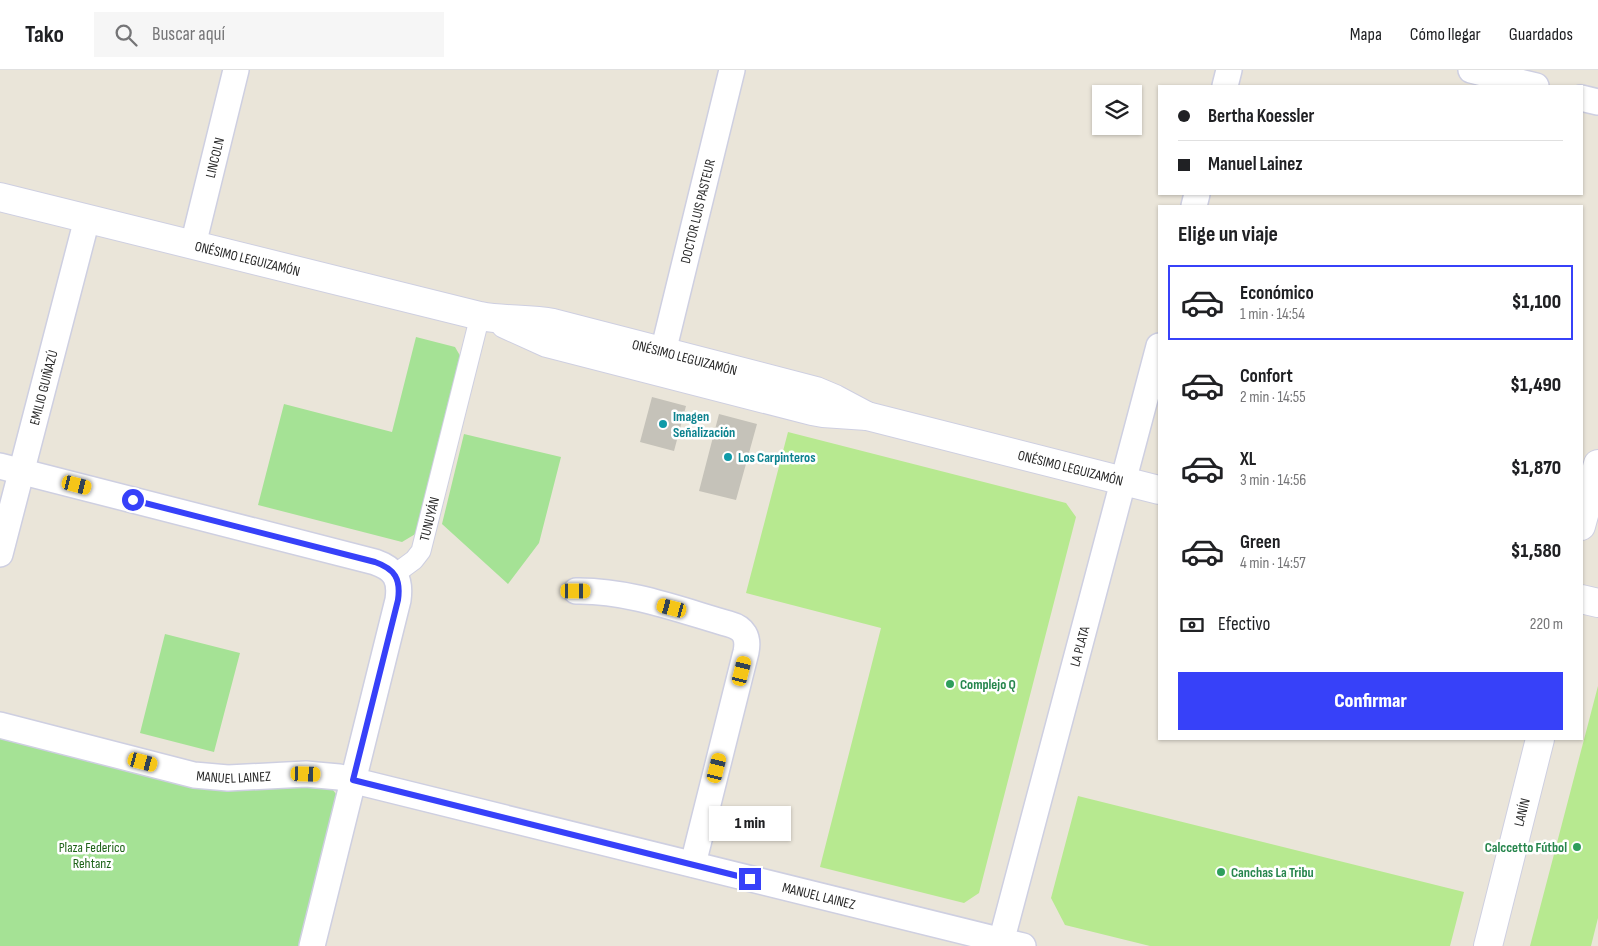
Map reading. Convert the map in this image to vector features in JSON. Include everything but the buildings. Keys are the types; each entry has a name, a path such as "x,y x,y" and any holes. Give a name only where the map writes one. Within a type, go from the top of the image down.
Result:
{"street":[{"name":"LINCOLN","path":"193,245 236,70"},
{"name":"DOCTOR LUIS PASTEUR","path":"663,352 732,70"},
{"path":"1225,85 1229,70"},
{"path":"1470,70 1532,85"},
{"path":"1583,98 1598,102"},
{"name":"ONÉSIMO LEGUIZAMÓN","path":"0,198 488,318 528,336 557,345 817,412 867,416 1158,490"},
{"name":"EMILIO GUIÑAZÚ","path":"0,554 11,468 87,219"},
{"name":"ONÉSIMO LEGUIZAMÓN","path":"488,318 541,321 816,391 834,398 867,416"},
{"name":"TUNUYÁN","path":"395,574 418,556 423,546 488,318"},
{"name":"LA PLATA","path":"1008,944 1158,350"},
{"path":"1583,519 1598,464"},
{"path":"11,468 375,562 390,568 395,574 399,591 398,600 312,946"},
{"path":"576,591 621,594 730,624 740,628 747,638 746,652 693,864"},
{"path":"1583,599 1598,603"},
{"name":"MANUEL LAINEZ","path":"0,725 194,775 228,778 306,774 353,780 1008,944"},
{"name":"LANÍN","path":"1488,946 1540,740"}],"green space":[{"path":"416,337 455,347 462,359 417,533 402,542 258,505 284,404 392,432"},
{"name":"Complejo Q","path":"788,432 1066,503 1076,517 979,893 964,903 820,867 881,628 746,593"},
{"path":"464,434 561,457 539,543 508,584 442,524"},
{"path":"165,634 240,653 214,752 140,733"},
{"name":"Calccetto Fútbol","path":"1598,686 1598,918 1591,946 1530,946"},
{"name":"Plaza Federico Rehtanz","path":"0,737 330,786 336,794 335,805 299,946 0,946"},
{"name":"Canchas La Tribu","path":"1078,796 1464,892 1450,946 1150,946 1065,925 1051,898"}],"place":[{"name":"Imagen Señalización","path":"663,424"},
{"name":"Los Carpinteros","path":"728,457"},
{"name":"Complejo Q","path":"950,684"},
{"name":"Calccetto Fútbol","path":"1577,847"},
{"name":"Canchas La Tribu","path":"1221,872"}],"route":[{"path":"133,500 383,564 395,574 398,582 398,600 353,780 750,879"}]}
